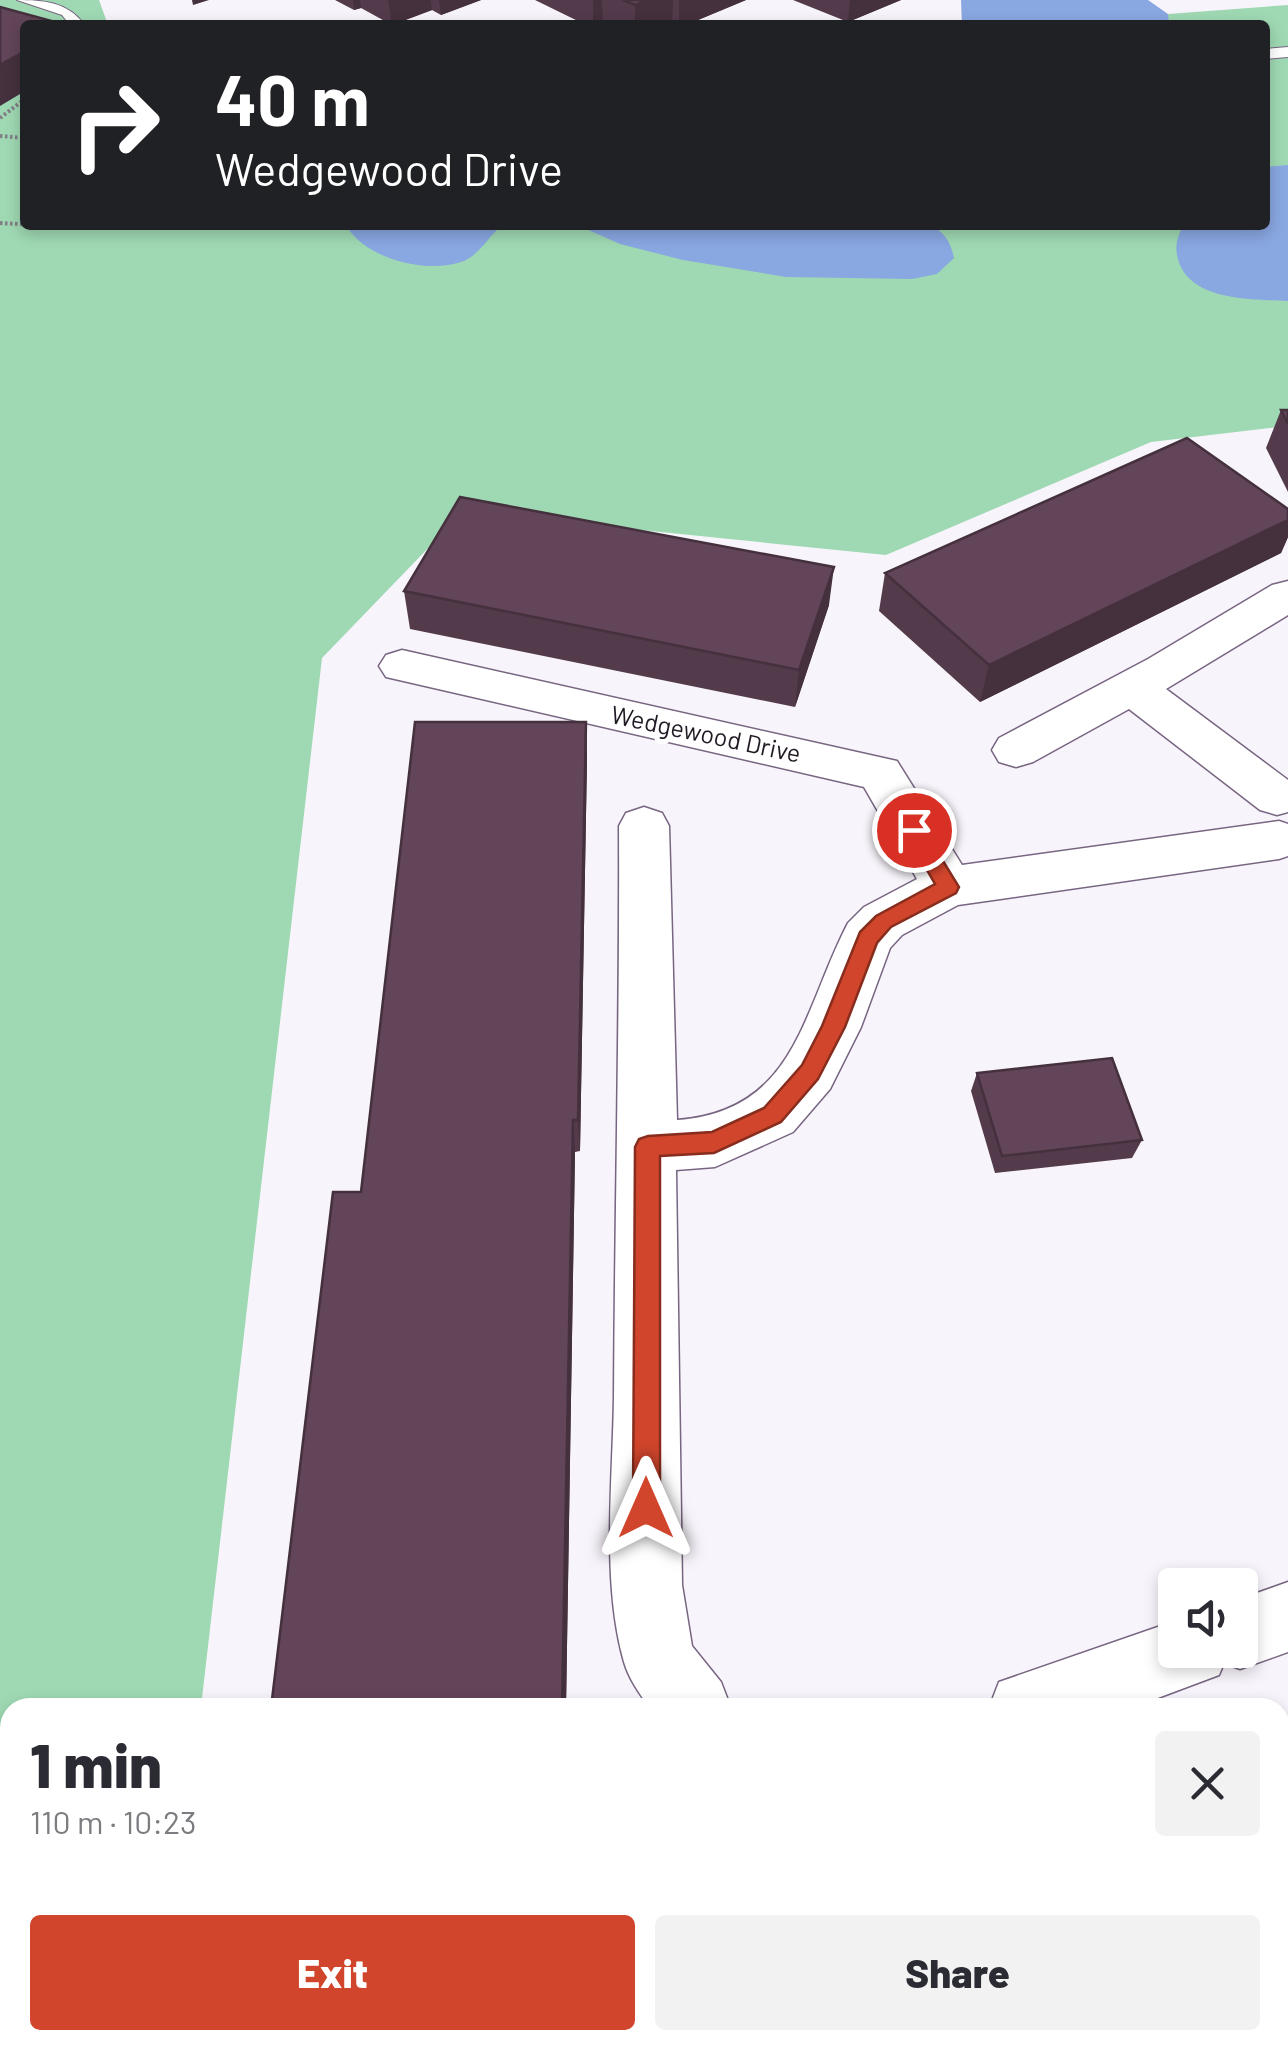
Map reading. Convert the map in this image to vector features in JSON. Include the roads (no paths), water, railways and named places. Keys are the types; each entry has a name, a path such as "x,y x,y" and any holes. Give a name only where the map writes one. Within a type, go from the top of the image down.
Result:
{"street":[{"path":"1016,750 1288,595"},
{"name":"Wedgewood Drive","path":"402,666 880,773 948,887"},
{"path":"1147,678 1284,807"},
{"path":"648,1147 714,1142 773,1115 810,1072 833,1027 868,938 883,922 948,887 1284,807"},
{"path":"644,826 647,1585 659,1661 687,1698"},
{"path":"1258,1628 1288,1617"},
{"path":"1054,1698 1158,1662"}],"lane":[{"path":"8,11 25,0 66,12 73,20"}],"water":[{"path":"961,0 1148,0 1168,14 1169,20 962,20"},
{"path":"1288,165 1288,301 1222,295 1193,282 1177,255 1182,230 1270,230 1270,167"},
{"path":"350,230 497,230 467,259 431,266 382,255"},
{"path":"588,230 938,230 954,258 937,274 912,279 786,277 683,260 620,244"}]}
